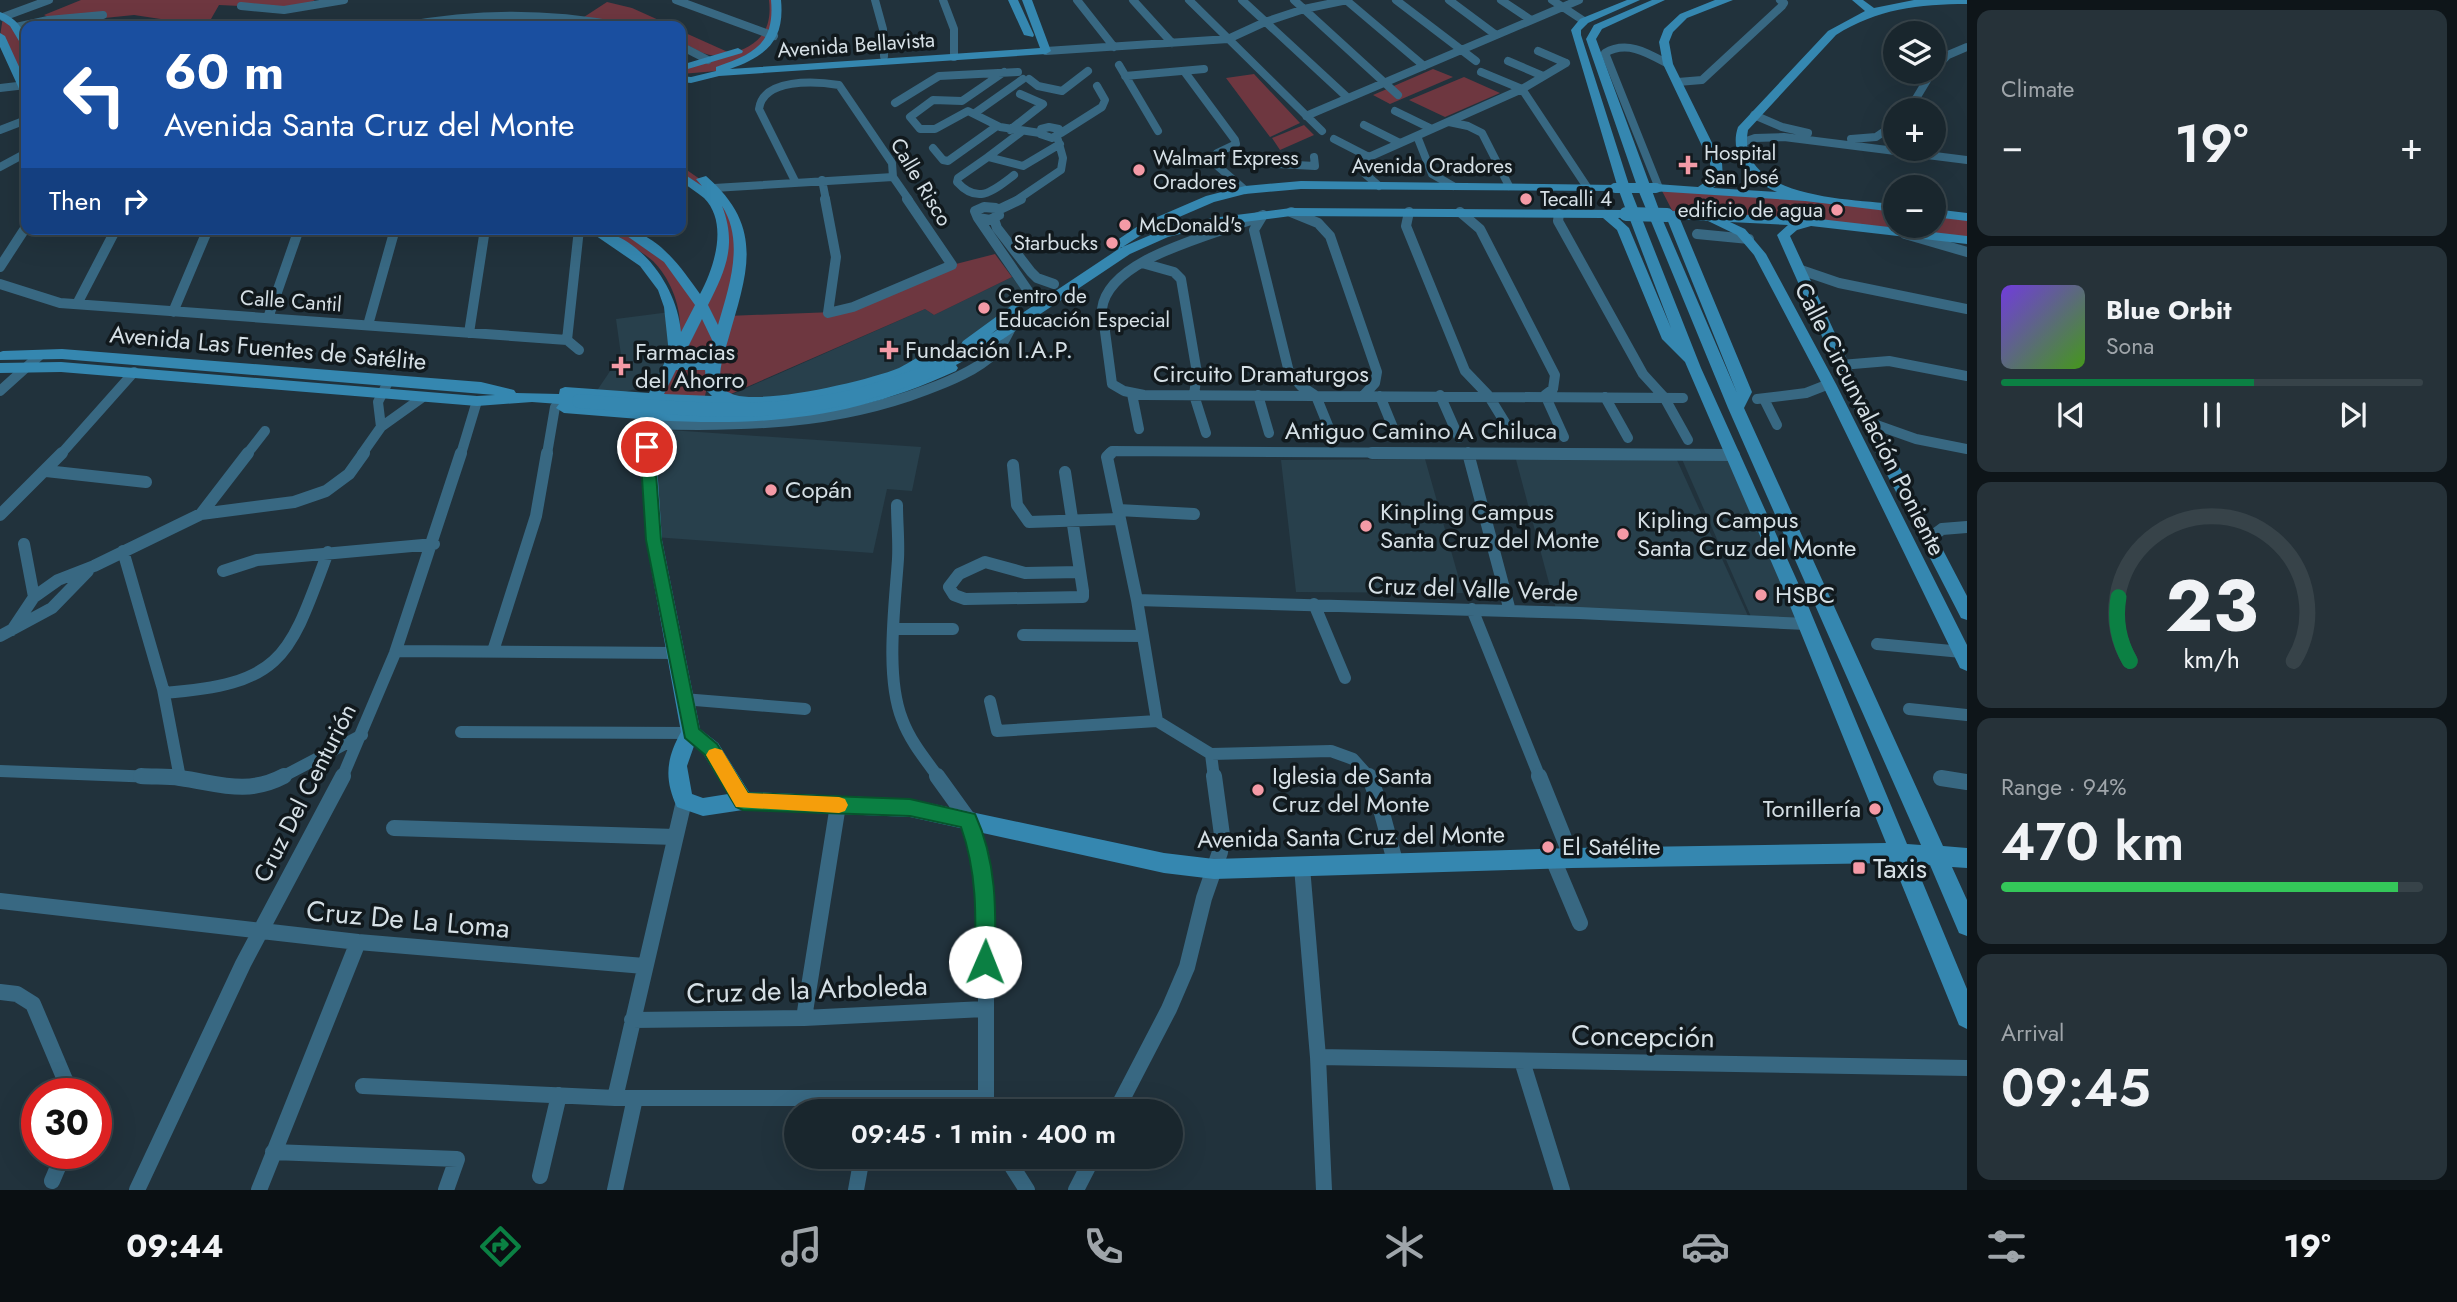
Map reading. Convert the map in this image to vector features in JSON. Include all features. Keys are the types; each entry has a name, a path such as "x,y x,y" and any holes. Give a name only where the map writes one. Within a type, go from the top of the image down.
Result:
{"main road":[{"path":"769,0 769,35"},
{"path":"686,78 721,69 763,48 779,17 776,0"},
{"path":"1013,0 1040,49"},
{"path":"1027,0 1040,49"},
{"path":"1635,0 1584,22 1576,30 1576,39 1625,191 1694,368 1806,624 1967,1017"},
{"path":"1660,0 1598,27 1591,38 1645,192 1736,408 1967,925"},
{"path":"1702,190 1717,179 1716,163 1668,64 1664,45 1671,26 1704,5 1728,0"},
{"path":"1857,0 1872,6 1967,1"},
{"path":"1872,6 1832,33 1754,115 1741,132 1741,143 1747,165 1767,183 1805,197 1883,207"},
{"path":"1,20 16,27 21,36"},
{"path":"686,67 733,54 769,35"},
{"path":"0,36 21,80"},
{"name":"Avenida Bellavista","path":"686,78 716,73 1040,49"},
{"path":"733,54 744,58"},
{"name":"Avenida Bellavista","path":"721,69 832,63 884,56 954,54"},
{"path":"1716,163 1732,167 1747,165"},
{"path":"686,168 714,188 730,206 742,243 732,299 710,377 713,398 709,419"},
{"path":"686,180 709,196 723,225 721,263 648,412 654,540 691,733 711,750 743,801"},
{"path":"1319,185 1337,192 1343,199 1342,206 1332,212"},
{"name":"Avenida Oradores","path":"1210,199 1245,190 1319,185 1658,188 1805,197"},
{"path":"1410,186 1396,190 1392,199 1413,212"},
{"path":"1558,186 1552,198 1563,214"},
{"path":"1210,199 1204,206 1207,212 1230,218"},
{"name":"Avenida Las Fuentes de Satélite","path":"944,364 982,331 1142,229 1210,199"},
{"name":"Circuito Dramaturgos","path":"1230,218 1291,212 1626,214 1811,222 1883,230"},
{"path":"1606,214 1623,228 1669,340 1694,368"},
{"path":"1946,214 1967,217"},
{"path":"1669,215 1745,392 1736,408"},
{"path":"1709,216 1745,235 1757,227 1783,235 1793,227 1811,222"},
{"name":"Avenida Las Fuentes de Satélite","path":"0,356 40,355 305,373 390,380 479,394 720,412 778,410 845,400 876,392 944,364 998,337 1013,324 1125,251 1174,231 1230,218"},
{"path":"479,394 614,395 655,382 672,364 674,314 654,272 627,248 603,235"},
{"path":"632,235 669,259 705,299 720,342"},
{"name":"Calle Circunvalación Poniente","path":"1745,235 1769,270 1829,384 1964,658"},
{"name":"Calle Circunvalación Poniente","path":"1783,235 1868,422 1967,613"},
{"name":"Circuito Dramaturgos","path":"1946,238 1967,240"},
{"path":"705,299 717,302 732,299"},
{"path":"614,395 648,412 694,408 713,398 740,402 780,400 876,382 912,369 982,331"},
{"path":"479,394 555,407 648,412 709,419 791,416 839,409 923,383 971,357 998,337"},
{"path":"672,364 713,366"},
{"name":"Avenida Las Fuentes de Satélite","path":"0,368 134,372 423,397 479,394"},
{"path":"293,387 305,373"},
{"path":"601,411 614,403 614,395"},
{"path":"684,801 676,777 676,758 691,733"},
{"name":"Avenida Santa Cruz del Monte","path":"684,801 703,807 743,801 910,808 1164,863 1214,869 1898,853 1967,858"}],"street":[{"path":"1,20 49,0"},
{"path":"241,6 284,10 344,0"},
{"name":"Avenida Bellavista","path":"676,0 769,35"},
{"path":"875,0 883,29 884,56"},
{"path":"943,0 954,29 954,54"},
{"path":"1077,0 1114,47"},
{"path":"1133,0 1172,43"},
{"path":"1189,0 1322,131"},
{"path":"1242,0 1348,98"},
{"path":"1294,0 1398,95"},
{"path":"1040,49 1059,51 1228,39 1265,22 1304,9 1346,0 1424,66"},
{"path":"1396,0 1476,61"},
{"path":"1449,0 1496,35"},
{"path":"1502,0 1531,20"},
{"path":"1552,0 1584,22"},
{"path":"1306,116 1579,0"},
{"path":"1678,82 1702,80 1782,6 1780,0"},
{"path":"436,21 468,16 530,14 596,21"},
{"path":"43,21 103,15"},
{"path":"16,27 21,26"},
{"path":"1946,57 1967,47"},
{"path":"1658,188 1605,53 1613,48 1632,48 1668,64"},
{"path":"686,49 708,60"},
{"path":"1379,186 1364,173 1363,167 1369,157 1522,89 1566,63 1538,51"},
{"path":"1018,60 1023,75"},
{"path":"1508,61 1543,76"},
{"path":"1118,65 1158,131"},
{"path":"1125,76 1204,69"},
{"path":"895,103 939,76 1003,72 1023,75 1038,86 1062,91 1088,71"},
{"path":"1184,71 1235,140 1236,144 1217,153 1213,162 1245,190"},
{"path":"1003,72 962,101 933,100 910,117 920,129 930,131 964,112 975,113 985,122 1010,130 1059,138"},
{"path":"1481,72 1522,89 1587,187"},
{"path":"975,113 1023,75"},
{"name":"Calle Risco","path":"795,181 759,109 761,98 769,89 826,83 839,85 892,163 893,177 953,265 853,307 828,313 836,257 822,180"},
{"path":"988,157 1017,167 1027,167 1059,138 1102,107 1105,100 1097,86"},
{"path":"0,88 21,88"},
{"path":"1010,130 1043,104 1020,94"},
{"path":"1395,111 1432,129"},
{"path":"1754,115 1782,127 1851,139 1870,139 1881,135"},
{"path":"0,130 21,122"},
{"path":"1449,122 1482,133 1509,186"},
{"path":"1364,125 1400,143"},
{"path":"933,148 943,160 948,161 997,126"},
{"path":"1782,127 1778,132 1784,137"},
{"path":"1013,203 989,194 968,192 957,182 958,178 1021,132"},
{"path":"1417,136 1432,174 1453,186"},
{"path":"1741,143 1755,138 1784,137 1883,148"},
{"path":"1054,284 1037,278 1031,272 998,228 996,214 1061,170 1059,138"},
{"path":"1334,139 1369,157"},
{"path":"1946,151 1967,159"},
{"path":"0,167 21,156"},
{"path":"1946,156 1967,159"},
{"path":"1277,164 1315,166 1314,157"},
{"path":"1296,166 1301,186"},
{"path":"989,194 1014,175"},
{"path":"714,188 893,177"},
{"path":"1291,212 1313,219 1327,230 1330,236 1377,372 1375,383 1363,396"},
{"path":"1413,212 1406,226 1465,370 1488,395 1509,429"},
{"path":"1460,212 1480,229 1555,375 1553,390 1545,395 1564,437"},
{"name":"Calle Risco","path":"996,214 978,218 1033,298"},
{"path":"1563,214 1558,221 1643,374 1664,397 1688,440"},
{"path":"1263,215 1254,230 1289,372 1301,386 1317,396 1331,433"},
{"name":"Circuito Dramaturgos","path":"1263,215 1172,247 1142,263 1111,287 1102,308 1112,384 1132,394 1683,398"},
{"path":"1697,234 1745,235"},
{"path":"0,267 21,235"},
{"path":"77,304 113,235"},
{"path":"173,312 205,235"},
{"path":"268,318 297,235"},
{"path":"368,325 393,235"},
{"path":"469,333 484,235"},
{"path":"578,235 567,340 579,350"},
{"path":"1919,238 1967,252"},
{"path":"1142,263 1174,272 1181,279 1197,373 1194,395 1206,433"},
{"path":"1798,269 1843,284 1903,293 1967,309"},
{"name":"Calle Cantil","path":"0,285 45,299 77,304 567,340"},
{"name":"Avenida Las Fuentes de Satélite","path":"648,412 787,425 850,415 911,396 974,369 999,350 1013,324"},
{"path":"0,391 40,355"},
{"path":"1841,365 1858,361 1893,361 1967,376"},
{"path":"0,515 46,471 134,372"},
{"path":"381,427 376,415 380,394 390,380"},
{"path":"1777,425 1760,399 1806,393 1829,384"},
{"name":"Cruz Del Centurión","path":"137,1190 259,932 318,827 363,734 397,651 434,544 479,394"},
{"path":"1132,394 1139,429"},
{"path":"1258,395 1269,433"},
{"path":"1380,396 1396,435"},
{"path":"1440,396 1459,438"},
{"path":"6,633 34,597 58,580 94,566 201,514 294,502 326,491 349,474 381,427 423,397"},
{"path":"1605,397 1628,438"},
{"path":"493,651 536,516 555,407"},
{"path":"1868,422 1916,439 1967,449"},
{"path":"201,514 265,431"},
{"name":"Antiguo Camino A Chiluca","path":"1119,515 1108,454 1118,450 1734,455"},
{"path":"1468,453 1510,611"},
{"path":"1013,465 1017,510 1021,518 1038,523 1074,522 1119,515 1194,514"},
{"path":"46,471 146,482"},
{"path":"1065,472 1074,522 1080,572 1083,597 965,599 954,595 949,587 953,579 978,563 989,560 1026,573 1080,572"},
{"path":"897,505 898,555 893,629 895,694 901,718 912,741 968,820 981,855 986,894 984,1009 988,1099"},
{"path":"1119,515 1137,600 1157,721"},
{"path":"1930,538 1942,529 1967,527"},
{"path":"24,544 34,597"},
{"path":"223,571 257,560 434,544"},
{"path":"122,551 164,693 180,778"},
{"path":"164,693 236,683 256,676 278,662 292,645 328,552"},
{"path":"6,633 52,608 94,566"},
{"name":"Cruz del Valle Verde","path":"1137,600 1510,611 1806,624"},
{"path":"1314,604 1345,678"},
{"path":"1472,610 1562,859 1580,923"},
{"path":"893,629 953,629"},
{"path":"1023,635 1142,636"},
{"path":"1877,644 1964,658"},
{"path":"397,651 676,653"},
{"path":"683,699 805,709"},
{"path":"990,701 997,731 1157,721 1211,754 1331,751 1349,756 1364,769 1372,785 1396,865"},
{"path":"1909,709 1967,715"},
{"path":"461,732 691,733"},
{"path":"0,771 180,778 219,787 247,787 279,779 363,734"},
{"path":"1122,1099 1169,1009 1187,967 1204,898 1220,852 1222,835 1211,754"},
{"path":"1941,778 1967,782"},
{"path":"615,1098 684,801"},
{"path":"803,1018 838,805"},
{"path":"394,828 674,837"},
{"path":"1302,867 1328,1189"},
{"name":"Cruz De La Loma","path":"0,901 358,942 644,966"},
{"path":"259,1190 358,942"},
{"path":"0,992 17,994 33,1004 64,1078"},
{"name":"Cruz de la Arboleda","path":"632,1020 803,1018 984,1009"},
{"name":"Concepción","path":"1318,1057 1967,1068"},
{"path":"1522,1060 1562,1190"},
{"path":"363,1086 784,1103"},
{"path":"540,1176 559,1095"},
{"path":"615,1190 635,1098"},
{"path":"273,1152 457,1158 446,1190"},
{"path":"52,1181 57,1169"},
{"path":"856,1190 860,1169"},
{"path":"1014,1169 1027,1190"},
{"path":"1076,1190 1087,1169"}],"shaded area":[{"path":"81,0 315,0 299,9 219,5 210,21 174,21 134,15 75,21 29,21 48,17 44,15"},
{"path":"769,0 776,0 771,41 717,71 686,74 686,66 742,50 754,43 764,33 769,19"},
{"path":"607,2 632,8 661,21 604,21 584,17"},
{"path":"3,17 14,24 21,23 21,82 0,36"},
{"path":"686,33 730,53 710,55 686,44"},
{"path":"1433,69 1453,77 1390,104 1373,95"},
{"path":"1254,74 1300,123 1270,137 1226,78"},
{"path":"1464,77 1500,93 1445,117 1409,100"},
{"path":"1304,125 1314,135 1280,150 1272,138"},
{"path":"686,169 720,193 741,243 704,400 657,397 727,243 711,196 686,178"},
{"path":"1661,189 1747,193 1883,208 1883,231 1674,214"},
{"path":"1946,214 1967,217 1967,238 1946,236"},
{"path":"611,235 628,235 666,259 698,306 679,339 680,319 671,287 660,269 641,252"},
{"path":"995,254 1012,277 934,315 925,309 724,397 717,394 727,316 834,312 952,265"},
{"name":"Fundación I.A.P.","path":"1012,277 1030,300 982,331 912,369 780,400 724,398 925,309 934,315"},
{"path":"670,312 673,347 666,370 654,381 639,388 621,393 596,392 621,355 616,319"},
{"name":"Copán","path":"655,429 921,447 912,491 887,489 873,553 654,537"},
{"name":"Kipling Campus Santa Cruz del Monte","path":"1515,456 1676,458 1749,618 1556,609"},
{"path":"1730,456 1804,621 1752,619 1681,457"},
{"name":"Kinpling Campus Santa Cruz del Monte","path":"1425,459 1463,593 1296,592 1281,460"}],"slow traffic":[{"path":"715,755 743,801 839,805"}],"place":[{"name":"Hospital San José","path":"1688,165"},
{"name":"Walmart Express Oradores","path":"1139,170"},
{"name":"Tecalli 4","path":"1526,199"},
{"name":"edificio de agua","path":"1837,210"},
{"name":"McDonald's","path":"1125,225"},
{"name":"Starbucks","path":"1112,243"},
{"name":"Centro de Educación Especial","path":"984,308"},
{"name":"Fundación I.A.P.","path":"889,350"},
{"name":"Farmacias del Ahorro","path":"621,366"},
{"name":"Copán","path":"771,490"},
{"name":"Kinpling Campus Santa Cruz del Monte","path":"1366,526"},
{"name":"Kipling Campus Santa Cruz del Monte","path":"1623,534"},
{"name":"HSBC","path":"1761,595"},
{"name":"Iglesia de Santa Cruz del Monte","path":"1258,790"},
{"name":"Tornillería","path":"1875,809"},
{"name":"El Satélite","path":"1548,847"},
{"name":"Taxis","path":"1859,868"}],"route":[{"path":"647,447 654,540 691,733 711,750 743,801 910,808 968,820 981,855 986,894 985,962"}]}
